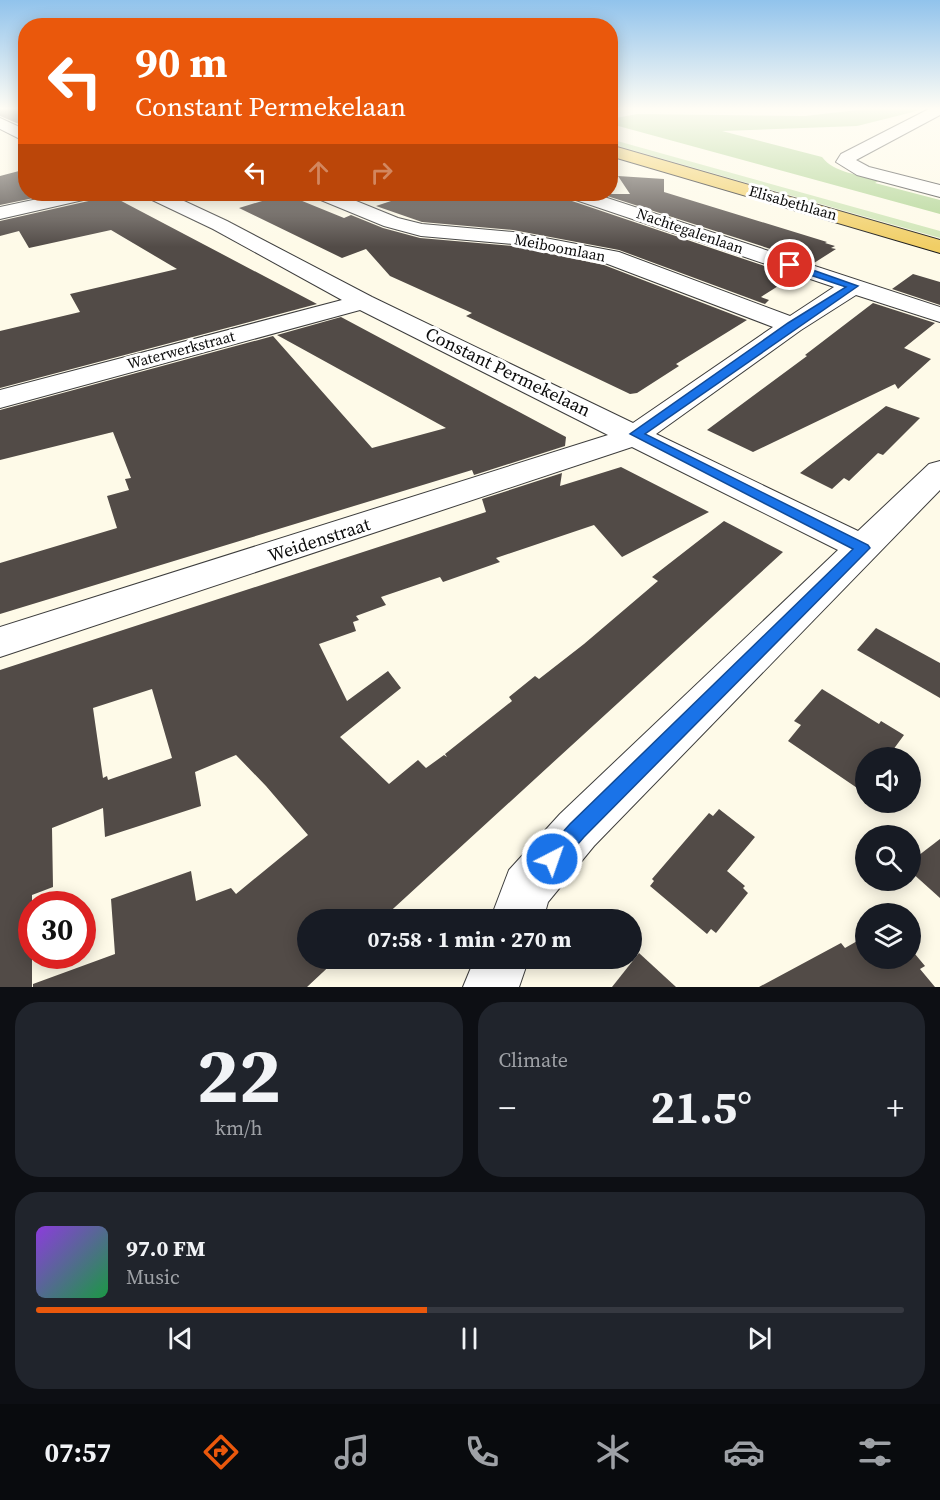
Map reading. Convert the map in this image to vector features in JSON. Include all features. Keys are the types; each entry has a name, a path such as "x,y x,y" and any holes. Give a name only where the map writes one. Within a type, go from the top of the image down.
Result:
{"main road":[{"name":"Elisabethlaan","path":"627,155 940,247"},
{"path":"691,155 713,161"}],"street":[{"path":"853,155 845,162 863,171 940,190"},
{"path":"0,213 54,201"},
{"name":"Constant Permekelaan","path":"170,201 220,225 363,302 636,434 863,548"},
{"name":"Meiboomlaan","path":"340,201 391,222 421,230 513,238 611,257 792,325"},
{"name":"Nachtegalenlaan","path":"599,201 940,315"},
{"name":"Weidenstraat","path":"0,642 606,447 636,434 792,325 853,286"},
{"name":"Waterwerkstraat","path":"0,399 363,302"},
{"path":"520,909 527,888 577,830 940,471"},
{"path":"491,987 498,969"}],"green space":[{"path":"650,155 668,155 940,231 940,238"},
{"path":"725,155 822,157 833,167 880,180 875,183 940,200 940,214"}],"building":[{"path":"18,171 19,201 0,205 0,176"},
{"path":"618,176 664,179 664,192 827,242 825,243 835,246 831,248 836,249 814,263 618,200 618,194 630,194"},
{"path":"89,201 121,201 317,304 0,388 0,331 80,312 70,294 177,269 111,230 29,248 19,231 0,236 0,221"},
{"path":"262,201 302,201 344,218 351,215 383,228 420,238 513,246 604,265 747,320 676,364 679,366 637,393 630,394 466,316 472,313 390,276 366,249 342,258 239,208"},
{"path":"391,201 572,201 794,276 761,297 769,300 765,304 619,250 513,230 422,222 376,206"},
{"path":"913,274 940,282 940,305 892,289"},
{"path":"873,303 935,323 904,348 931,359 898,389 895,384 753,452 707,430 807,356 805,355"},
{"path":"341,317 566,437 565,446 474,475 472,470 0,614 0,563 117,528 107,496 129,490 125,479 131,478 113,432 0,460 0,410 273,336 372,448 446,428 277,335"},
{"path":"886,406 920,418 883,455 878,453 849,481 844,478 832,489 800,473"},
{"path":"621,467 709,512 622,557 594,525 496,558 500,562 443,582 440,577 381,597 386,605 356,616 359,620 353,622 356,631 319,644 347,701 388,671 401,688 340,737 389,784 418,760 426,768 444,755 447,757 445,754 512,701 509,697 535,676 539,679 584,644 658,581 652,577 724,521 783,552 393,909 297,909 297,969 326,969 307,987 33,987 33,984 74,969 96,969 96,961 115,954 111,899 191,871 196,901 231,888 236,894 308,835 236,755 195,772 201,806 105,837 103,808 52,828 53,887 42,891 18,891 18,969 32,969 32,987 0,987 0,670 486,512 482,499 562,473 560,486","holes":["152,689 172,758 108,780 107,776 103,778 93,708"]},
{"path":"876,628 940,663 940,698 857,650"},
{"path":"822,689 879,724 881,721 904,735 895,747 855,747 855,787 788,741 801,725 794,721"},
{"path":"719,809 755,837 727,871 745,886 743,888 748,893 716,933 711,929 707,934 650,886 654,881 652,879 709,813 713,816"},
{"path":"940,839 940,898 921,881 921,854"},
{"path":"855,942 855,969 920,969 935,987 759,987 841,943 845,948"},
{"path":"642,956 676,987 612,987 626,969 642,969"}],"route":[{"path":"552,859 577,830 863,548 636,434 792,325 853,286 790,265"}]}
